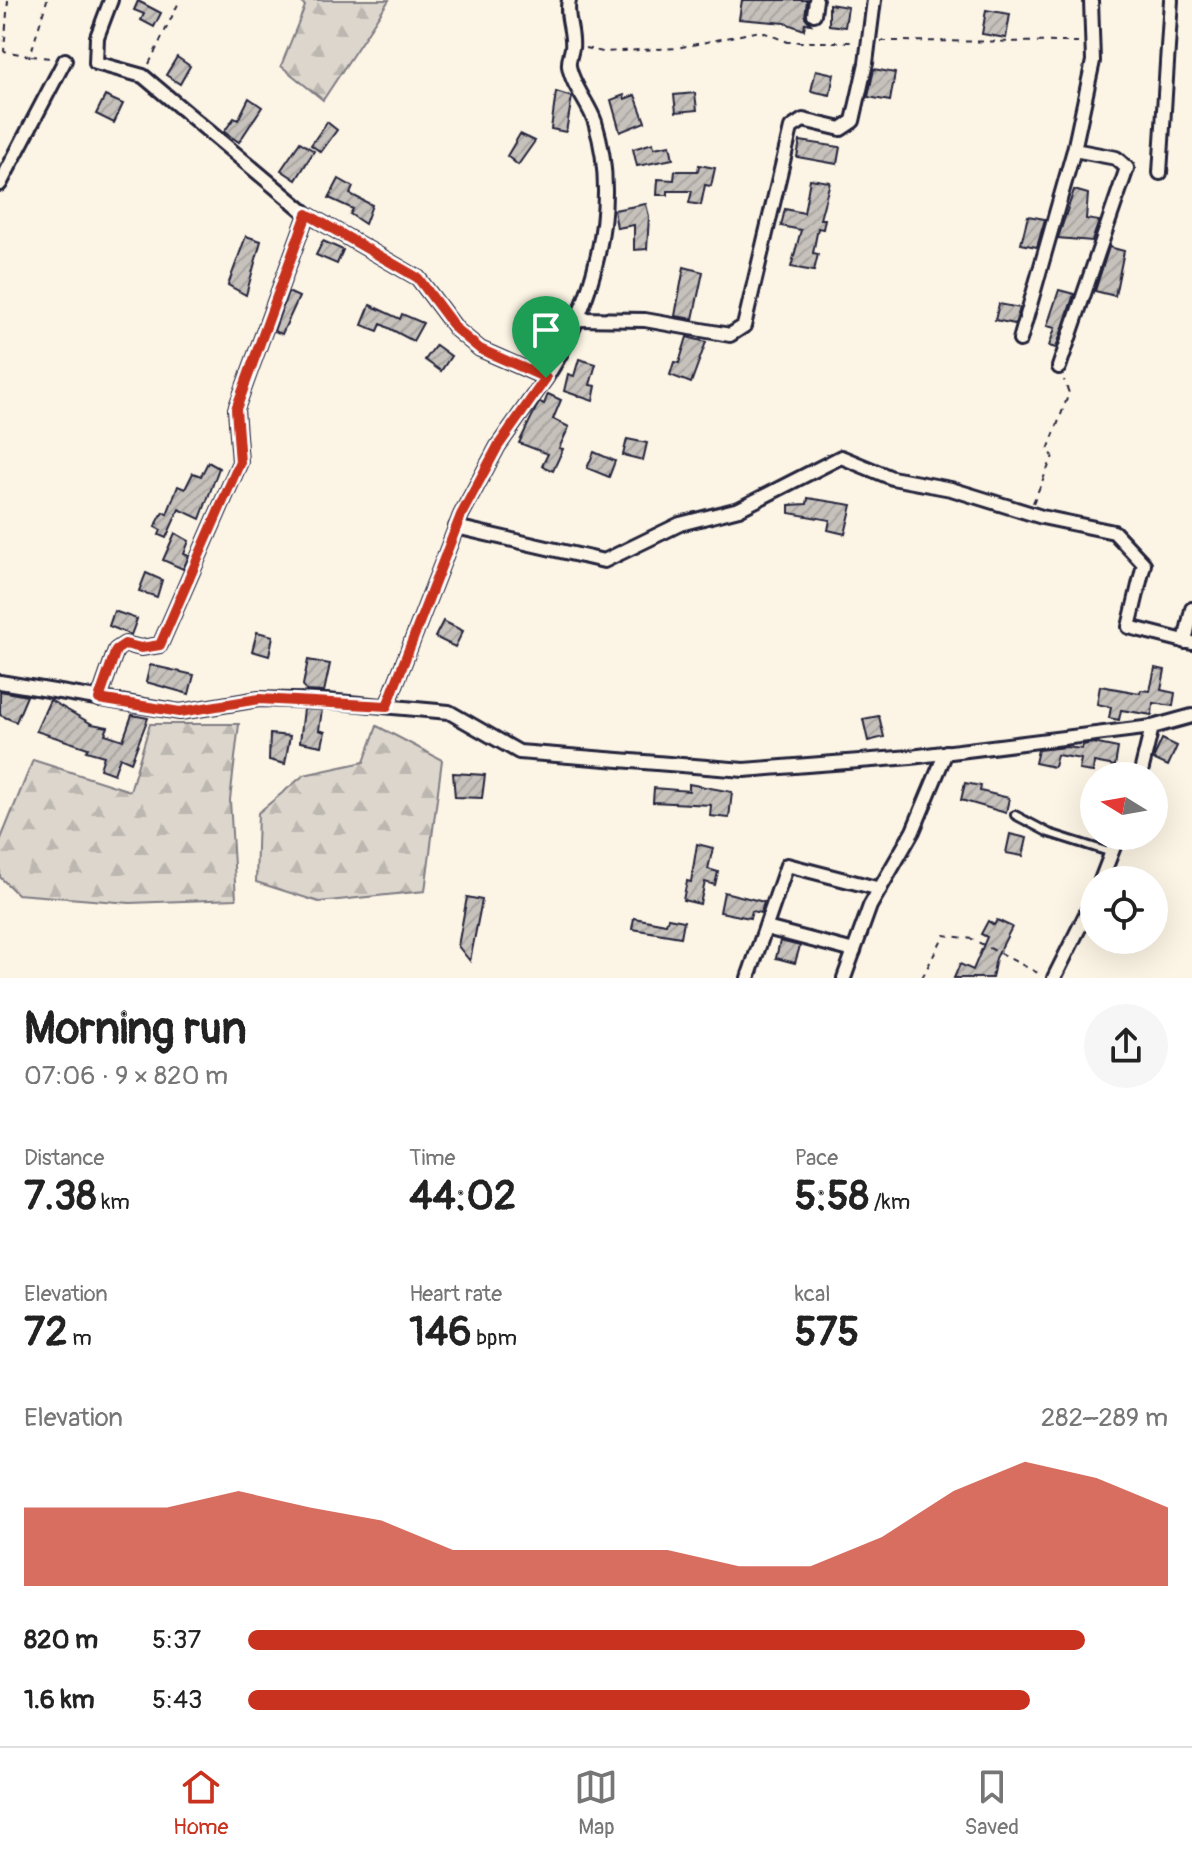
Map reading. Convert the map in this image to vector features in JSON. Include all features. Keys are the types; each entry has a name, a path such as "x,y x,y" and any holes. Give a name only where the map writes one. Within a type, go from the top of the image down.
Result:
{"street":[{"path":"111,0 97,37 96,63 143,76 307,214 418,278 457,330 480,349 546,378"},
{"path":"387,706 456,527 498,446 570,341 598,259 605,157 593,118 569,66 573,45 569,0"},
{"path":"814,14 816,0"},
{"path":"577,319 645,320 730,335 744,326 791,128 803,120 841,129 853,121 874,0"},
{"path":"1020,340 1074,150 1093,61 1091,0"},
{"path":"1160,173 1171,0"},
{"path":"0,184 65,60"},
{"path":"1059,367 1127,168 1116,158 1074,150"},
{"path":"99,699 116,650 125,644 141,648 160,645 213,527 240,462 236,409 307,214"},
{"path":"456,527 604,561 680,524 739,509 841,457 892,478 951,489 1042,517 1114,532 1144,564 1129,627 1188,643 1192,609"},
{"path":"0,682 180,712 259,699 449,712 519,752 744,770 946,752 1152,727 1192,716"},
{"path":"1143,762 1152,727"},
{"path":"844,978 880,889 913,831 946,752"},
{"path":"1107,866 1113,850"},
{"path":"748,978 787,865 880,889"},
{"path":"1054,978 1080,926"},
{"path":"766,928 854,951"}],"lane":[{"path":"1015,815 1049,833 1112,853"}],"path":[{"path":"8,0 4,51 30,56 47,0"},
{"path":"143,76 180,0"},
{"path":"573,45 603,52 633,52 677,48 760,31 788,42 1092,42"},
{"path":"1029,511 1053,456 1048,450 1069,393 1059,367"},
{"path":"922,978 944,935 972,939 1047,978"}],"green space":[{"path":"300,0 389,0 323,100 281,66 305,6"},
{"path":"150,724 239,724 230,800 236,899 130,903 17,894 0,877 0,841 33,760 130,791"},
{"path":"377,726 442,760 425,891 319,902 256,882 258,813 304,775 364,762"}],"building":[{"path":"742,0 807,0 805,17 811,24 805,23 804,30 785,23 739,19"},
{"path":"138,1 161,13 154,27 141,20 144,14 134,10"},
{"path":"829,4 848,7 845,27 829,25"},
{"path":"986,10 1010,14 1006,38 982,34"},
{"path":"177,57 190,66 180,84 166,75"},
{"path":"874,69 895,73 890,101 868,97"},
{"path":"816,70 834,74 830,95 811,91"},
{"path":"556,92 572,97 566,132 551,129"},
{"path":"695,93 697,110 676,112 674,95"},
{"path":"624,95 625,99 635,95 645,122 620,132 611,100"},
{"path":"105,96 123,104 114,123 96,114"},
{"path":"249,98 262,107 239,142 224,132 234,118 238,120"},
{"path":"327,122 337,130 321,152 311,145"},
{"path":"520,134 535,141 518,165 507,156"},
{"path":"800,141 840,147 837,164 797,157"},
{"path":"300,142 314,151 296,180 281,170"},
{"path":"653,143 654,148 670,145 673,159 637,166 633,149"},
{"path":"699,165 715,168 711,186 705,185 701,205 689,203 692,191 668,191 668,195 657,195 658,179 674,180 675,171 698,171"},
{"path":"339,179 353,187 350,194 372,205 365,224 350,214 353,209 329,198"},
{"path":"810,179 830,182 820,219 825,219 823,229 818,228 813,253 818,254 814,271 791,267 801,230 781,226 785,209 804,213"},
{"path":"1074,190 1088,194 1086,219 1099,221 1092,241 1058,238"},
{"path":"646,204 649,216 647,249 634,250 634,225 617,228 614,210"},
{"path":"1028,216 1045,219 1037,247 1021,244"},
{"path":"246,236 261,241 246,295 228,285"},
{"path":"323,241 343,250 337,264 316,255"},
{"path":"1109,247 1124,251 1115,296 1095,291"},
{"path":"684,267 703,272 693,319 675,316"},
{"path":"1059,290 1074,294 1056,348 1049,346 1055,328 1047,326"},
{"path":"288,292 299,297 282,334 274,331"},
{"path":"999,304 1020,308 1015,324 995,320"},
{"path":"370,305 400,319 402,314 423,323 413,341 381,324 378,331 362,325"},
{"path":"687,337 706,342 691,383 670,375 674,362 679,363"},
{"path":"436,345 451,356 441,371 425,360"},
{"path":"579,359 596,364 590,385 596,386 593,401 564,391 568,374 574,376"},
{"path":"548,394 561,400 553,419 569,427 553,471 542,466 548,454 519,443 536,408 540,402 544,404"},
{"path":"627,439 647,443 643,460 623,455"},
{"path":"594,452 615,461 609,477 587,468"},
{"path":"208,462 219,468 200,519 179,509 166,538 159,535 161,530 155,527 163,512 167,514 178,486 185,489 193,473 201,476"},
{"path":"808,498 852,505 845,534 828,530 830,520 789,513 789,505 807,504"},
{"path":"175,533 189,541 184,554 189,556 183,569 163,560"},
{"path":"146,573 162,580 157,597 139,591"},
{"path":"114,611 137,619 131,635 109,626"},
{"path":"443,621 463,631 455,647 435,637"},
{"path":"257,632 273,636 269,656 252,651"},
{"path":"308,660 330,664 324,692 306,691 303,685"},
{"path":"150,665 194,675 189,694 146,682"},
{"path":"1155,668 1165,670 1161,690 1175,693 1173,706 1153,703 1152,715 1121,710 1119,720 1109,718 1111,707 1097,704 1100,686 1140,693 1141,690 1150,691"},
{"path":"0,691 27,696 16,722 0,715"},
{"path":"50,700 92,724 108,727 105,734 123,740 132,715 148,718 131,762 120,757 114,774 100,769 104,756 36,731"},
{"path":"304,709 322,710 319,730 325,732 322,746 300,742"},
{"path":"879,716 884,737 868,741 863,719"},
{"path":"270,734 290,736 285,764 269,760"},
{"path":"1162,739 1177,746 1168,766 1168,762 1153,759"},
{"path":"1093,743 1118,748 1116,762 1080,762 1081,759 1057,755 1054,767 1035,763 1038,750 1082,749 1083,745"},
{"path":"453,773 485,775 482,798 455,797"},
{"path":"965,783 981,786 980,791 1009,798 1006,813 961,800"},
{"path":"689,784 732,792 729,818 710,816 711,805 653,802 654,788 689,791"},
{"path":"1010,834 1027,838 1023,856 1006,853"},
{"path":"697,844 713,848 708,869 718,872 715,885 705,882 700,904 683,900 687,881 691,882"},
{"path":"724,892 764,902 761,913 752,911 750,918 720,912"},
{"path":"467,897 482,900 470,961 458,946"},
{"path":"634,918 666,924 668,918 684,921 681,937 632,929"},
{"path":"997,920 1012,927 996,958 992,978 954,978 960,964 973,970 987,937 981,934 988,921 994,925"},
{"path":"780,941 800,946 795,963 776,958"}],"route":[{"path":"307,214 418,278 457,330 480,349 546,378 498,446 461,515 404,669 387,706 259,699 180,712 99,699 106,670 116,650 125,644 141,648 160,645 196,566 240,462 236,409 307,214"}]}
